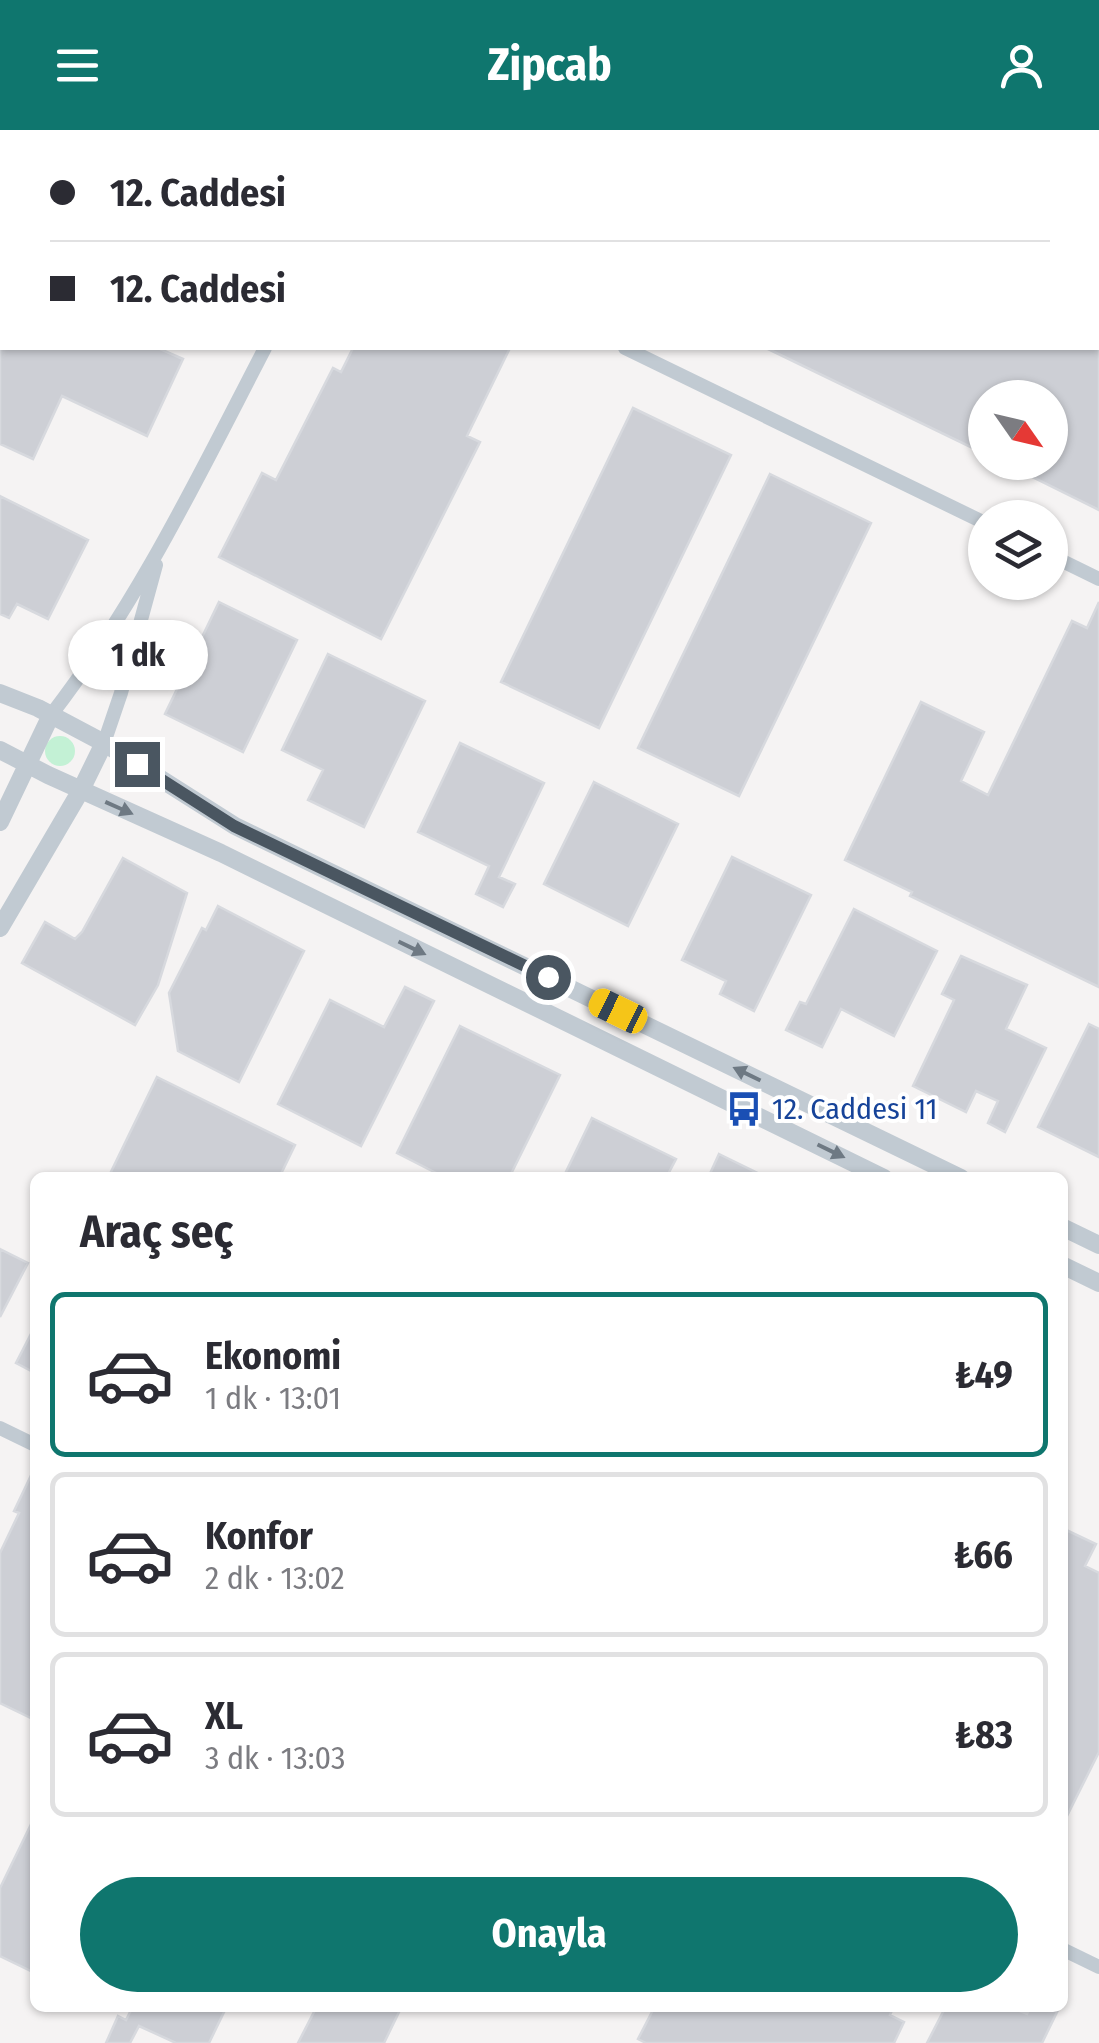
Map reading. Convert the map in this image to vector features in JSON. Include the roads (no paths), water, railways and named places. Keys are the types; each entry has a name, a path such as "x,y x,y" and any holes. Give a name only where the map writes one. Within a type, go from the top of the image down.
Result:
{"street":[{"path":"0,822 51,715 81,676 160,550 264,350"},
{"path":"630,350 968,515"},
{"path":"0,928 104,743 160,550"},
{"path":"1068,564 1099,579"},
{"path":"0,693 104,743 234,826 949,1172"},
{"path":"0,750 221,853 872,1172"},
{"path":"1068,1230 1099,1244"},
{"path":"1068,1268 1099,1283"},
{"path":"0,1428 30,1443"},
{"path":"1068,1952 1099,1967"}],"place":[{"name":"12. Caddesi 11","path":"744,1109"}]}
